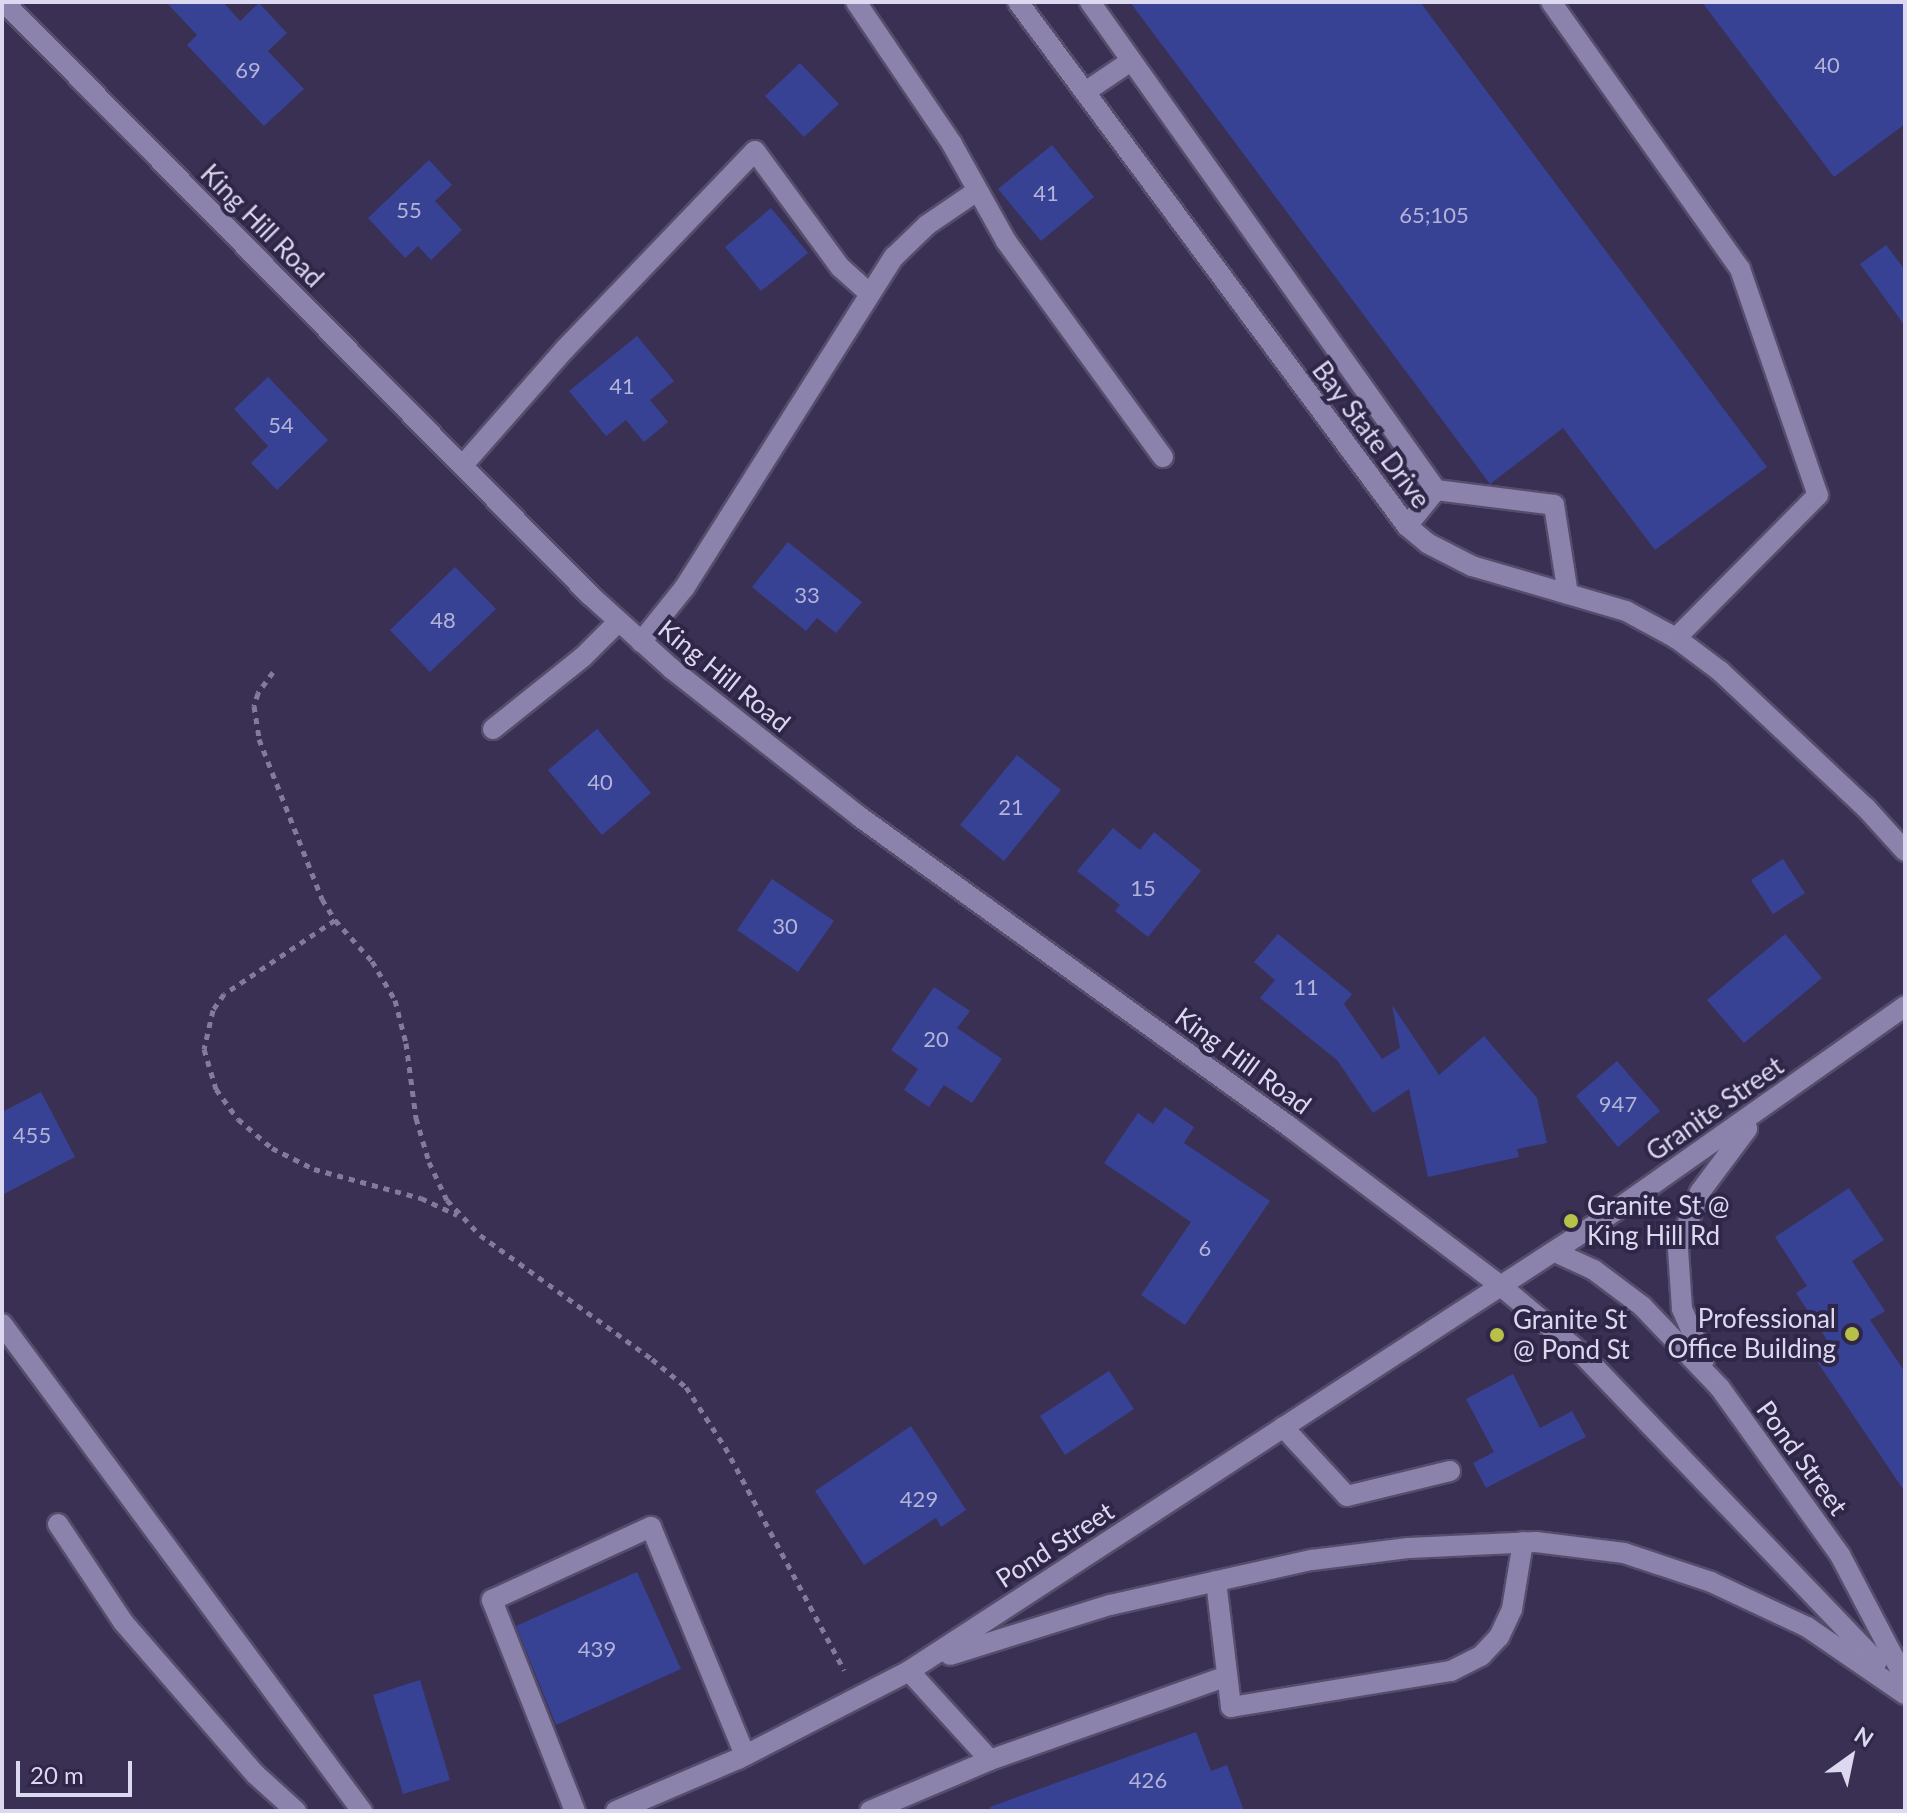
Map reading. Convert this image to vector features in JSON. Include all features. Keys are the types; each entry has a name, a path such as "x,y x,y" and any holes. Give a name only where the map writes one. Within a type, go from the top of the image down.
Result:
{"main road":[{"name":"King Hill Road","path":"4,2 641,642 860,817 1290,1127 1501,1286"},
{"path":"856,2 952,144 1006,241 1163,457"},
{"name":"Bay State Drive","path":"1018,2 1407,526 1427,543 1472,566 1626,611 1676,638 1720,671 1866,808 1905,851"},
{"path":"1090,2 1436,490 1554,505 1568,594"},
{"path":"1551,2 1740,269 1818,495 1676,638"},
{"path":"1085,92 1131,61"},
{"path":"463,465 565,349 755,151 840,267 869,293"},
{"path":"641,642 685,587 869,293 909,241 977,191"},
{"path":"1407,526 1436,490"},
{"path":"493,729 583,657 618,622"},
{"name":"Granite Street","path":"1555,1252 1905,1006"},
{"path":"1720,1388 1699,1351 1682,1309 1678,1248 1689,1214 1714,1168 1781,1094"},
{"name":"Pond Street","path":"616,1811 649,1805 909,1671 1555,1252 1594,1270 1642,1306 1720,1388 1840,1555 1905,1679"},
{"path":"1501,1286 1582,1354 1905,1693"},
{"path":"2,1324 362,1811"},
{"path":"1283,1427 1347,1496 1450,1471"},
{"path":"58,1524 123,1622 255,1774 296,1811"},
{"path":"575,1811 492,1600 651,1527 745,1755"},
{"path":"990,1760 909,1671 1063,1618 1216,1581 1355,1554 1523,1542 1624,1553 1711,1582 1807,1627 1905,1693"},
{"path":"1216,1581 1231,1707 1451,1671 1481,1656 1499,1637 1512,1609 1523,1542"},
{"path":"870,1811 990,1760 1227,1676"}],"path":[{"path":"273,672 258,693 254,706 259,739 322,899 335,920 372,961 395,1000 422,1139 437,1180 462,1217"},
{"path":"335,920 224,994 213,1010 204,1049 216,1089 238,1119 284,1154 332,1176 421,1198 462,1217 686,1387 725,1447 859,1698"}],"building":[{"path":"166,2 223,2 240,21 259,3 287,33 268,51 304,89 264,126 187,45 197,35"},
{"path":"1130,2 1420,2 1767,467 1655,550 1563,428 1490,484"},
{"path":"1702,2 1905,2 1905,124 1834,177"},
{"path":"800,63 839,104 804,137 765,96"},
{"path":"1052,145 1094,197 1041,241 998,189"},
{"path":"429,160 452,185 435,201 462,230 431,260 418,246 405,258 368,218"},
{"path":"771,208 808,253 761,291 725,247"},
{"path":"1886,245 1905,270 1905,326 1860,264"},
{"path":"637,336 674,381 650,400 668,422 644,442 626,420 606,436 569,391"},
{"path":"268,377 328,440 277,490 251,463 268,446 234,409"},
{"path":"788,542 862,602 836,633 817,618 806,631 752,587"},
{"path":"455,567 496,609 430,672 390,630"},
{"path":"597,729 651,793 602,835 548,770"},
{"path":"1017,755 1061,790 1004,861 960,825"},
{"path":"1113,828 1140,850 1154,832 1201,871 1148,937 1115,911 1120,905 1077,871"},
{"path":"1783,859 1805,893 1773,914 1751,880"},
{"path":"772,879 834,921 798,972 737,930"},
{"path":"1278,934 1352,994 1344,1004 1382,1059 1400,1048 1392,1005 1439,1075 1484,1036 1537,1098 1547,1143 1517,1149 1519,1157 1428,1177 1409,1089 1373,1113 1337,1060 1260,998 1275,980 1254,962"},
{"path":"1785,934 1822,978 1744,1043 1707,1000"},
{"path":"934,987 970,1011 957,1028 1002,1059 972,1103 944,1085 929,1107 904,1090 918,1069 891,1050"},
{"path":"1617,1061 1660,1111 1618,1147 1576,1096"},
{"path":"41,1092 75,1157 2,1195 2,1112"},
{"path":"1165,1107 1194,1127 1184,1143 1270,1201 1185,1325 1141,1295 1191,1222 1104,1163 1138,1113 1153,1124"},
{"name":"Professional Office Building","path":"1849,1188 1884,1240 1852,1261 1885,1311 1870,1320 1905,1372 1905,1492 1816,1360 1833,1349 1796,1293 1807,1286 1775,1237"},
{"path":"1109,1371 1134,1409 1065,1455 1040,1416"},
{"path":"1513,1374 1540,1428 1572,1411 1586,1437 1486,1488 1473,1463 1494,1452 1466,1399"},
{"path":"911,1426 966,1510 941,1527 936,1518 864,1565 815,1491"},
{"path":"637,1572 681,1669 556,1725 516,1626"},
{"path":"420,1680 450,1780 403,1794 373,1695"},
{"path":"1196,1732 1211,1771 1227,1765 1244,1811 990,1811 990,1807"}],"place":[{"name":"Granite St @ King Hill Rd","path":"1571,1221"},
{"name":"Professional Office Building","path":"1852,1334"},
{"name":"Granite St @ Pond St","path":"1497,1335"}]}
